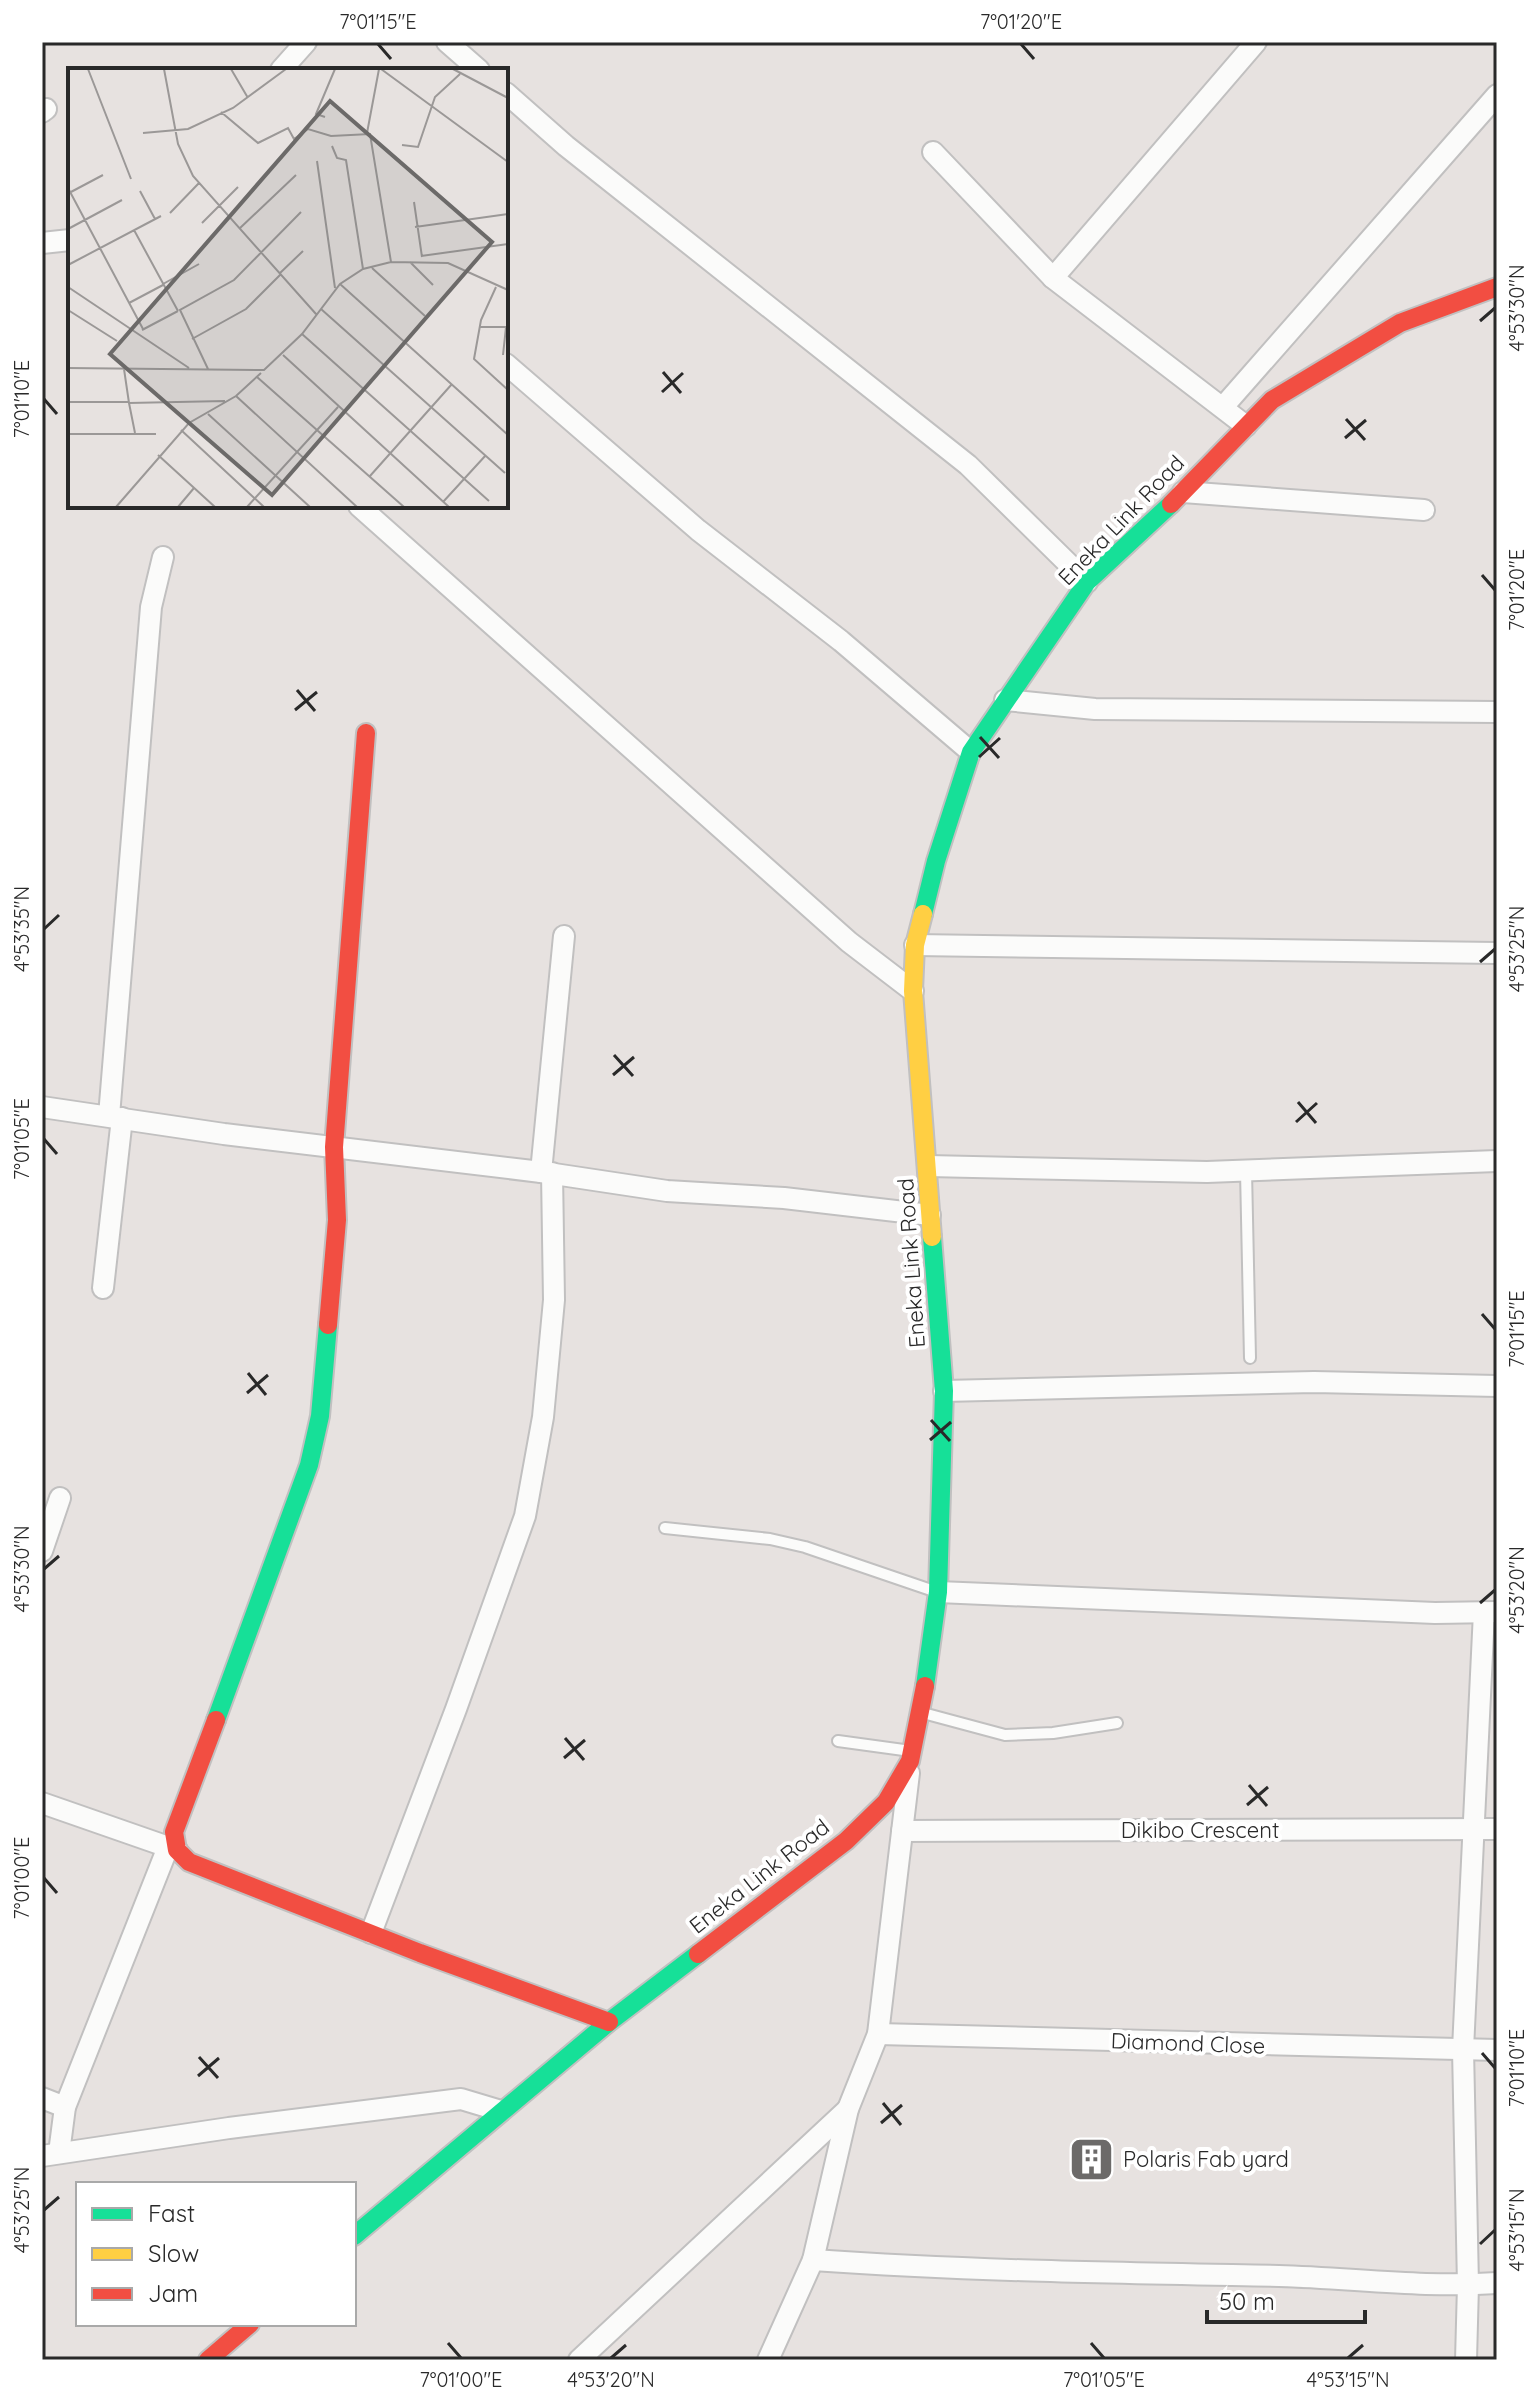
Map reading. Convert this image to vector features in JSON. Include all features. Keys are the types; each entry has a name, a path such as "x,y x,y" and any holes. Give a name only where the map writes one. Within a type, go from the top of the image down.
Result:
{"street":[{"path":"283,68 306,42"},
{"path":"447,42 477,68"},
{"path":"1053,278 1256,42"},
{"path":"508,95 566,146 968,465 1087,582"},
{"path":"1223,407 1497,95"},
{"path":"933,152 1053,278 1246,426"},
{"path":"42,243 68,240"},
{"name":"Eneka Link Road","path":"356,2234 609,2022 846,1841 886,1802 912,1756 938,1592 944,1391 913,991 915,945 936,861 971,752 1087,582 1183,492 1272,400 1400,323 1497,287"},
{"path":"508,366 698,530 841,641 971,752"},
{"path":"1183,492 1424,510"},
{"path":"361,508 849,942 913,991"},
{"path":"103,1288 151,607 163,557"},
{"path":"1005,700 1095,709 1497,712"},
{"path":"366,733 334,1147 337,1220 320,1416 315,1441 292,1517 174,1832 173,1848 65,2107 51,2154 461,2099 501,2111"},
{"path":"371,1933 525,1516 543,1417 554,1300 546,1172 564,936"},
{"path":"915,945 1497,953"},
{"path":"42,1107 224,1134 546,1172 667,1191 784,1198 930,1215"},
{"path":"928,1166 1207,1172 1497,1161"},
{"path":"944,1391 1314,1382 1497,1386"},
{"path":"42,1551 60,1498"},
{"path":"938,1592 1435,1613 1490,1612 1474,1829 1463,2049 1468,2285 1466,2360"},
{"path":"768,2360 813,2260 848,2109 878,2034 912,1756"},
{"path":"42,1803 173,1848 189,1862 609,2022"},
{"name":"Dikibo Crescent","path":"902,1831 1497,1829"},
{"name":"Diamond Close","path":"878,2034 1497,2050"},
{"path":"42,2098 65,2107"},
{"path":"579,2360 848,2109"},
{"path":"813,2260 1468,2285 1497,2283"},
{"path":"208,2360 248,2326"}],"lane":[{"path":"1246,1171 1250,1358"},
{"path":"665,1528 770,1539 805,1547 938,1592"},
{"path":"921,1713 1005,1735 1041,1734 1117,1723"},
{"path":"838,1741 912,1756"}],"traffic: fast":[{"path":"923,914 936,861 971,752 1087,582 1171,504"},
{"path":"925,1686 938,1592 944,1391 932,1237"},
{"path":"216,1720 309,1465 320,1416 328,1325"},
{"path":"356,2234 609,2022 698,1954"}],"traffic: slow":[{"path":"923,914 915,945 913,991 932,1237"}],"traffic: jam":[{"path":"1171,504 1272,400 1400,323 1497,287"},
{"path":"328,1325 337,1220 334,1147 366,733"},
{"path":"698,1954 846,1841 886,1802 910,1761 925,1686"},
{"path":"216,1720 174,1832 177,1850 189,1862 420,1953 609,2022"},
{"path":"208,2360 248,2326"}],"place":[{"name":"Polaris Fab yard","path":"1092,2159"}]}
